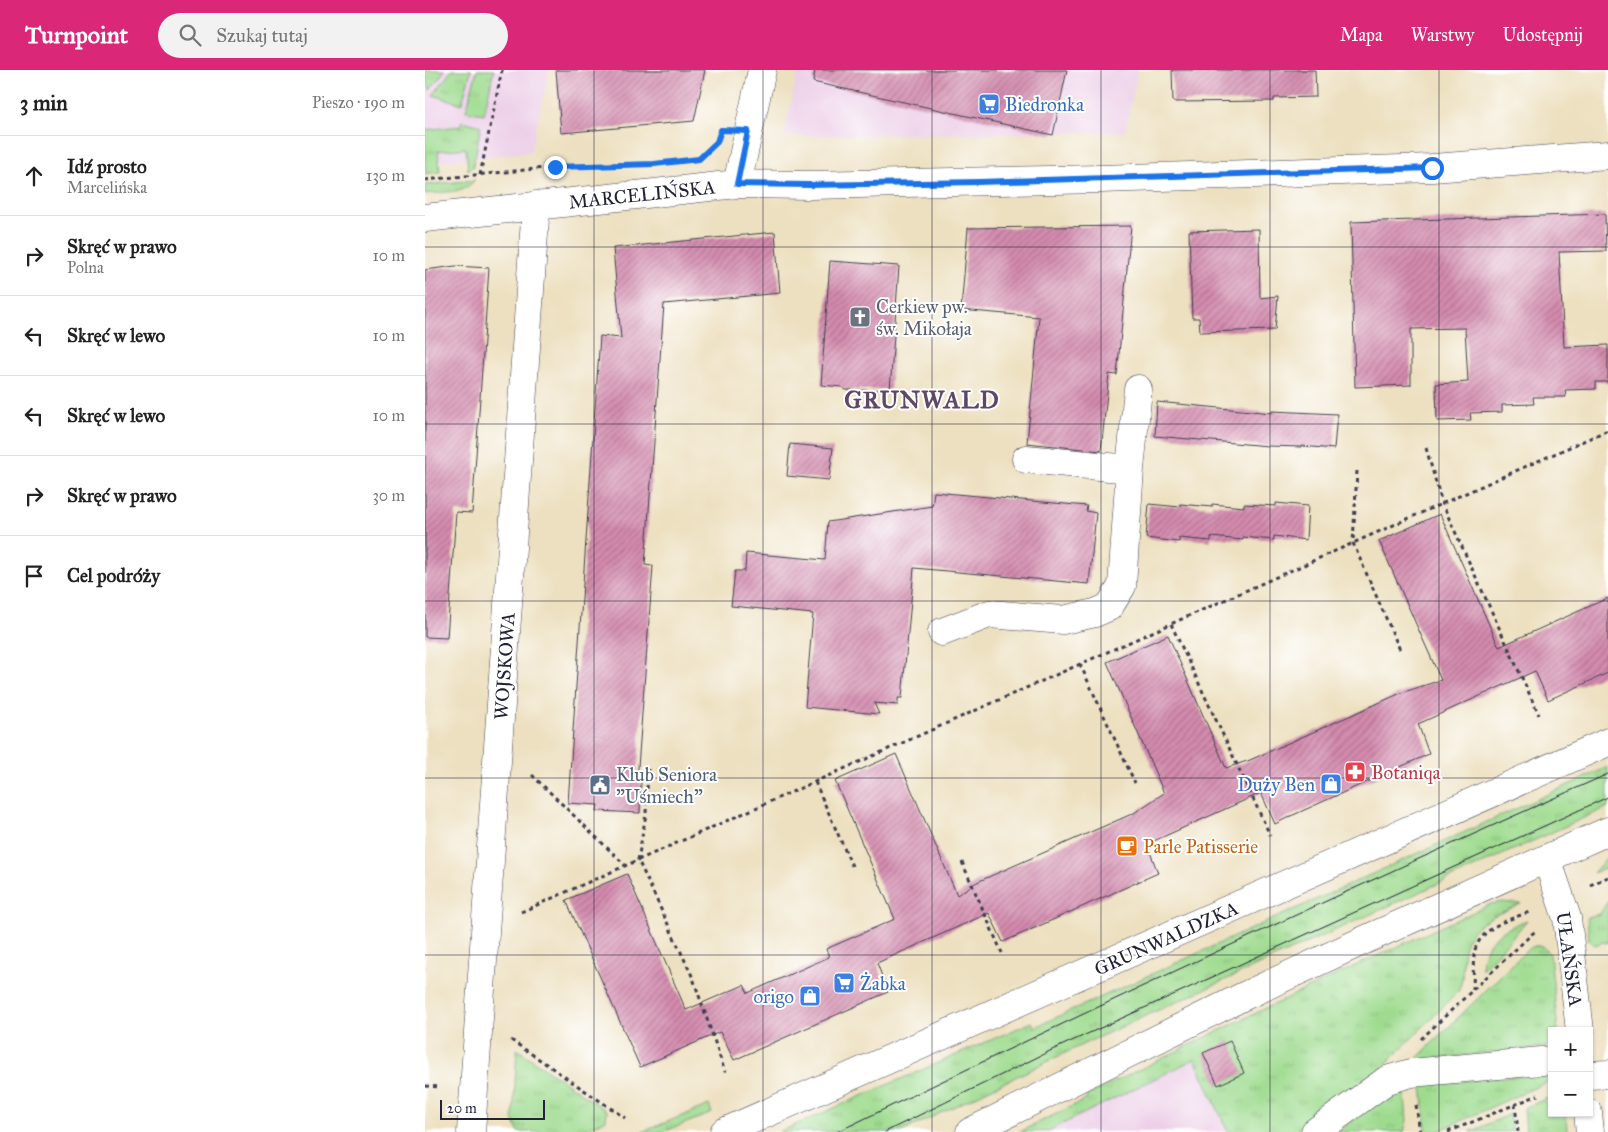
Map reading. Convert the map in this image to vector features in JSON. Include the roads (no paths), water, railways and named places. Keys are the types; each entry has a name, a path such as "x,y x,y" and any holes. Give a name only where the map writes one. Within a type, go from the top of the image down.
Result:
{"street":[{"path":"737,184 762,70"},
{"name":"MARCELIŃSKA","path":"425,218 737,184 809,185 988,182 1432,168 1608,155"},
{"name":"WOJSKOWA","path":"472,1130 536,205"},
{"path":"942,632 989,614 1063,620 1095,613 1109,607 1122,586 1138,389"},
{"path":"1025,458 1130,469"},
{"name":"GRUNWALDZKA","path":"724,1132 1608,742"},
{"path":"970,1132 1242,997 1608,831"},
{"name":"UŁAŃSKA","path":"1547,859 1564,908 1579,1027"},
{"path":"1315,1132 1387,1080 1411,1073 1548,1060"},
{"path":"1593,1075 1608,1074"},
{"path":"1588,1117 1590,1132"}],"tram line":[{"path":"837,1132 1221,950 1608,774"},
{"path":"885,1132 1052,1050 1608,797"}],"place":[{"name":"Biedronka","path":"989,104"},
{"name":"Cerkiew pw. św. Mikołaja","path":"860,317"},
{"name":"Botaniqa","path":"1355,772"},
{"name":"Duży Ben","path":"1331,784"},
{"name":"Klub Seniora \"Uśmiech\"","path":"600,785"},
{"name":"Parle Patisserie","path":"1127,846"},
{"name":"Żabka","path":"844,983"},
{"name":"origo","path":"810,996"}],"district":[{"name":"GRUNWALD","path":"922,400"}]}
